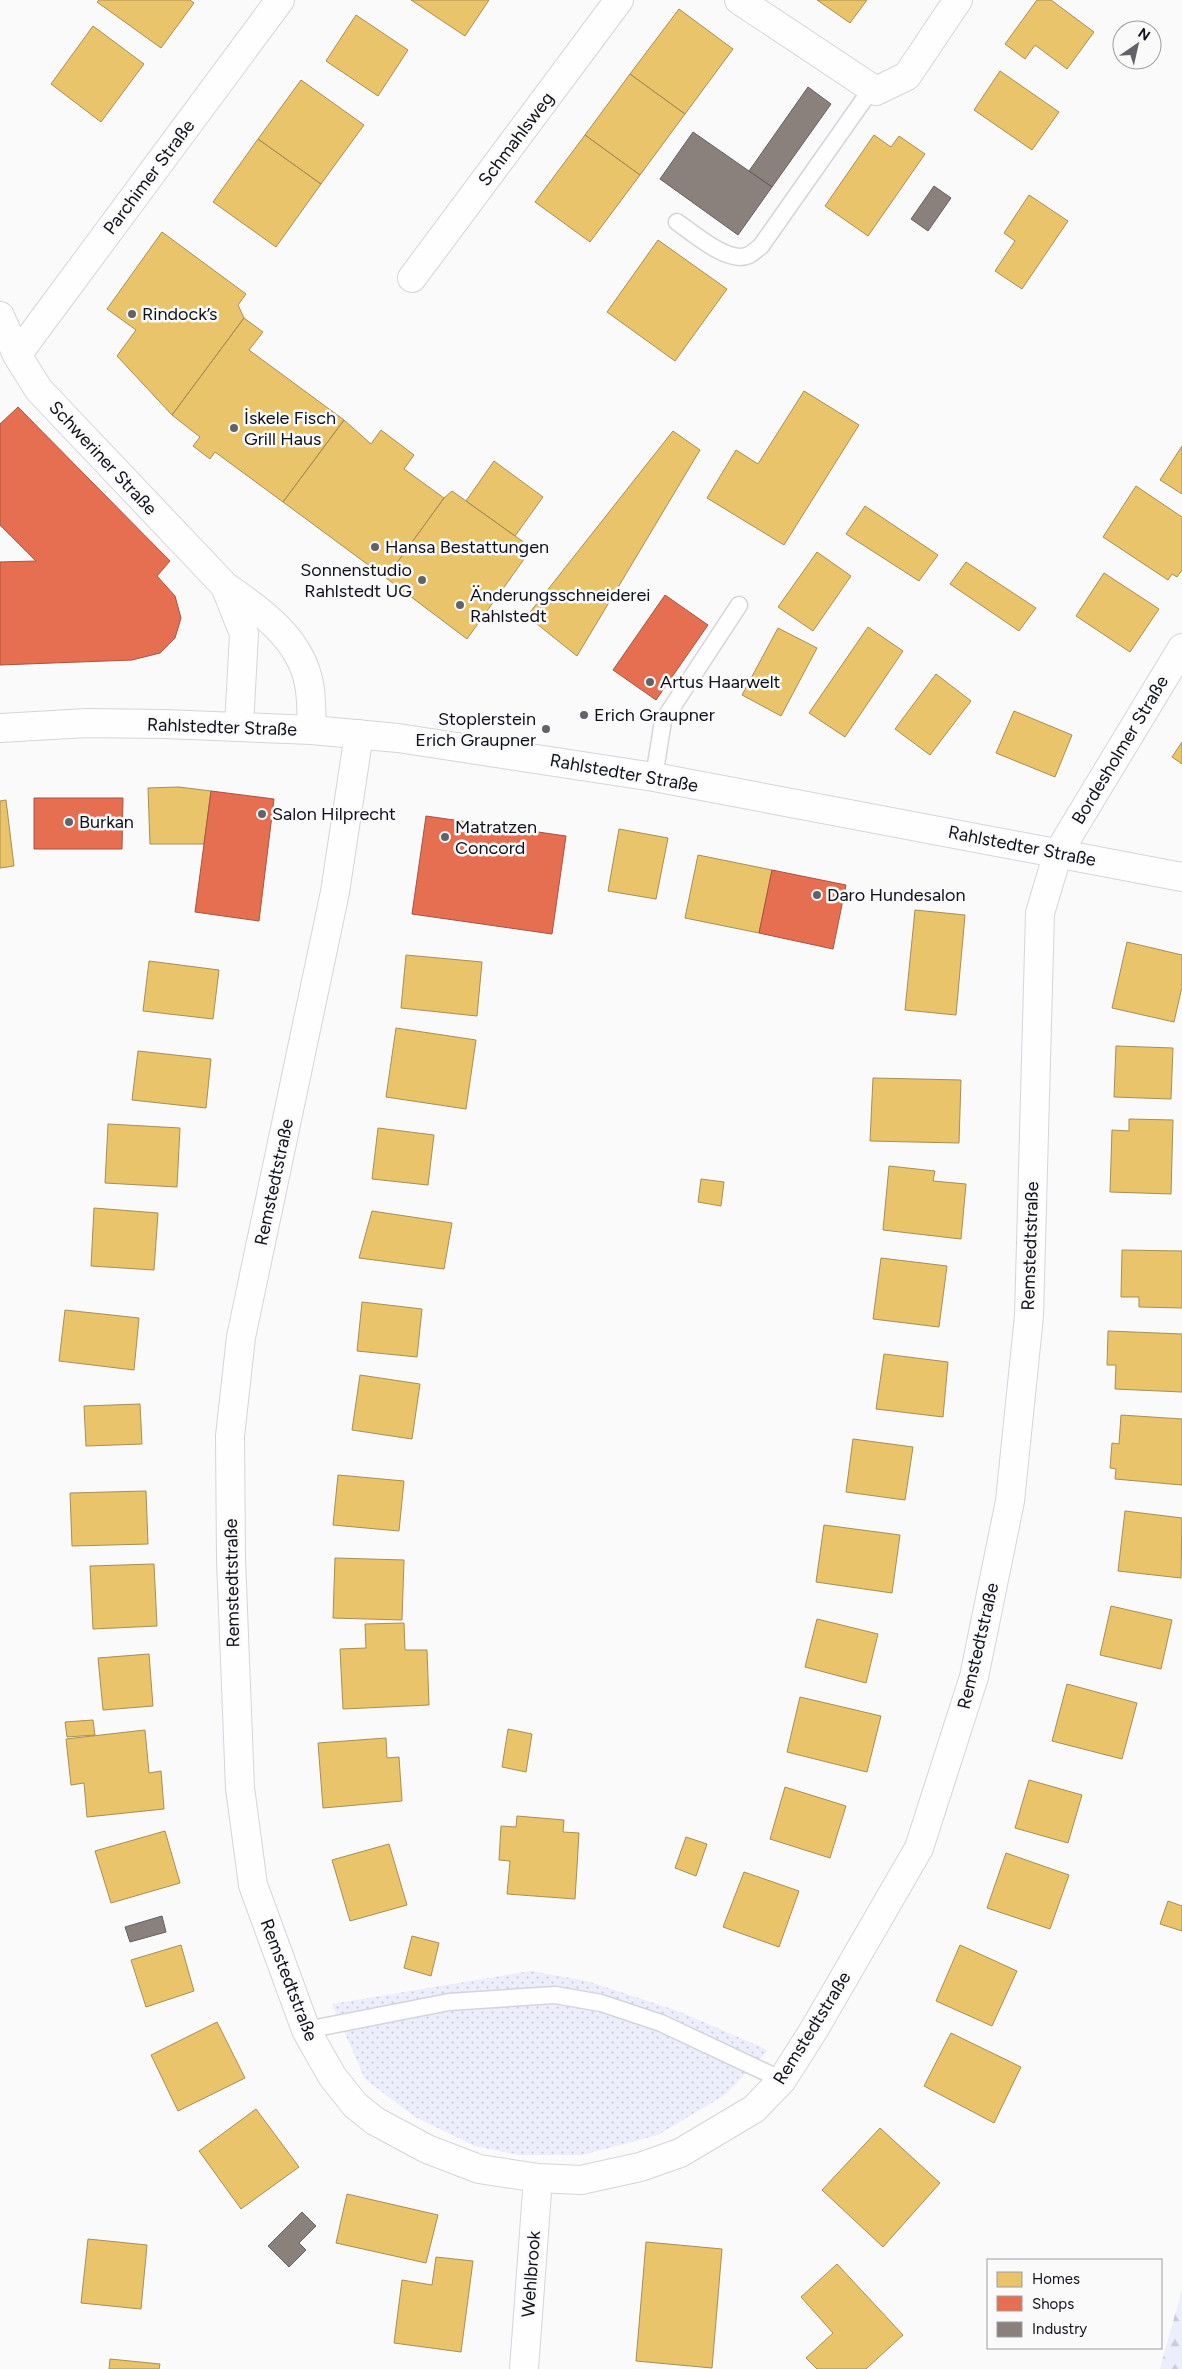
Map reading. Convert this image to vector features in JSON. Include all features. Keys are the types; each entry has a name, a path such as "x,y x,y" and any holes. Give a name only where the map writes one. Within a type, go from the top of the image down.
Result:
{"street":[{"name":"Parchimer Straße","path":"17,355 280,0"},
{"name":"Schmahlsweg","path":"412,278 619,0"},
{"path":"739,0 876,91 907,76 958,0"},
{"name":"Schweriner Straße","path":"0,316 17,355 39,390 225,586 258,609 277,626 302,664 309,684 312,730"},
{"name":"Schweriner Straße","path":"225,586 244,634 240,726"},
{"name":"Bordesholmer Straße","path":"1058,852 1182,648"},
{"name":"Rahlstedter Straße","path":"0,728 87,723 240,726 312,730 421,741 654,777 1182,877"},
{"name":"Remstedtstraße","path":"359,734 334,892 241,1337 230,1436 231,1579 240,1788 253,1885 306,2030 332,2076 355,2105 375,2121 427,2149 479,2169 538,2178 581,2180 640,2167 680,2153 754,2109 782,2080 815,2028 919,1848 974,1677 1010,1501 1029,1306 1040,913 1058,852"},
{"name":"Wehlbrook","path":"524,2369 538,2178"}],"lane":[{"path":"677,222 714,248 734,257 748,256 761,246 846,122 872,88"},
{"path":"654,777 663,721 739,606"},
{"path":"306,2030 449,2002 555,1994 601,2003 661,2023 782,2080"}],"green space":[{"path":"531,1971 587,1981 678,2011 768,2050 725,2095 658,2135 582,2155 519,2155 475,2146 415,2117 365,2079 332,2004"},
{"path":"1182,2289 1182,2369 1160,2369"}],"building: Homes":[{"path":"99,0 190,0 194,3 161,48 97,2"},
{"path":"411,0 489,0 465,36"},
{"path":"817,0 867,0 850,23"},
{"path":"1037,0 1051,0 1094,32 1067,69 1035,45 1025,59 1005,44"},
{"path":"679,9 733,49 685,114 630,74"},
{"path":"356,15 408,50 378,96 326,61"},
{"path":"93,26 144,64 101,122 51,84"},
{"path":"1000,71 1059,112 1032,150 974,110"},
{"path":"630,74 685,114 640,175 585,135"},
{"path":"301,80 364,125 321,184 258,139"},
{"path":"585,135 640,175 590,242 535,202"},
{"path":"874,135 891,147 899,136 925,154 868,236 825,206"},
{"path":"258,139 321,184 276,247 213,202"},
{"path":"1029,195 1068,221 1022,289 995,271 1015,241 1004,233"},
{"path":"162,232 246,294 238,305 244,318 172,415 117,356 136,330 107,309"},
{"path":"658,240 727,289 675,361 607,312"},
{"path":"244,318 263,332 249,350 344,420 283,502 215,452 210,459 193,446 200,437 172,415"},
{"path":"804,391 859,425 784,545 707,498 736,450 758,464"},
{"path":"344,420 371,444 381,430 414,455 404,469 444,498 386,578 283,502"},
{"path":"673,431 700,450 577,656 527,616"},
{"path":"1182,446 1182,494 1160,480"},
{"path":"494,461 543,497 515,536 466,501"},
{"path":"1136,486 1182,517 1182,570 1177,577 1172,574 1168,580 1103,537"},
{"path":"452,491 532,548 467,639 386,578 444,498"},
{"path":"865,506 938,555 919,581 846,534"},
{"path":"817,552 851,576 813,631 778,607"},
{"path":"966,562 1036,608 1019,631 950,584"},
{"path":"1104,573 1159,609 1130,652 1076,616"},
{"path":"868,627 903,651 845,737 809,713"},
{"path":"778,628 817,648 781,716 742,695"},
{"path":"936,674 971,701 930,755 895,729"},
{"path":"1014,711 1072,735 1055,777 996,753"},
{"path":"1182,742 1182,764 1172,757"},
{"path":"179,787 211,791 204,844 150,844 148,788"},
{"path":"6,800 14,866 0,868 0,801"},
{"path":"619,829 668,838 656,899 608,891"},
{"path":"698,855 772,870 759,933 685,918"},
{"path":"915,910 965,915 956,1015 905,1010"},
{"path":"1127,942 1182,955 1182,987 1174,1022 1112,1008"},
{"path":"406,955 482,962 477,1016 401,1008"},
{"path":"149,961 219,970 213,1019 143,1011"},
{"path":"396,1028 476,1040 466,1109 386,1097"},
{"path":"1116,1046 1173,1048 1171,1099 1114,1097"},
{"path":"138,1051 211,1059 206,1108 132,1100"},
{"path":"873,1078 961,1080 959,1143 870,1141"},
{"path":"1129,1119 1173,1120 1171,1194 1110,1192 1112,1130 1129,1131"},
{"path":"108,1124 180,1128 177,1187 105,1183"},
{"path":"378,1128 434,1135 428,1185 372,1179"},
{"path":"889,1166 935,1171 933,1181 966,1184 961,1239 883,1230"},
{"path":"701,1179 724,1182 721,1206 698,1202"},
{"path":"94,1208 158,1213 154,1270 91,1266"},
{"path":"372,1211 452,1223 444,1269 359,1258"},
{"path":"1122,1250 1182,1251 1182,1308 1139,1307 1139,1297 1121,1297"},
{"path":"881,1258 947,1266 939,1327 873,1319"},
{"path":"362,1302 422,1309 417,1357 357,1351"},
{"path":"65,1310 139,1318 134,1370 59,1361"},
{"path":"1108,1331 1182,1334 1182,1392 1115,1389 1116,1365 1107,1365"},
{"path":"884,1354 948,1362 943,1417 876,1409"},
{"path":"360,1375 420,1384 412,1439 352,1430"},
{"path":"140,1404 142,1444 86,1446 84,1406"},
{"path":"1121,1415 1182,1419 1182,1485 1115,1479 1116,1469 1110,1468 1112,1443 1119,1444"},
{"path":"853,1439 913,1447 905,1500 846,1492"},
{"path":"338,1475 404,1481 399,1531 333,1525"},
{"path":"146,1491 148,1544 72,1546 70,1493"},
{"path":"1125,1511 1182,1518 1181,1578 1118,1571"},
{"path":"824,1525 900,1535 892,1593 816,1582"},
{"path":"335,1558 404,1560 402,1620 333,1618"},
{"path":"154,1564 157,1626 93,1629 90,1566"},
{"path":"1111,1606 1172,1620 1161,1669 1100,1655"},
{"path":"817,1619 878,1634 866,1683 805,1667"},
{"path":"404,1623 405,1650 427,1650 429,1705 343,1709 340,1649 366,1648 365,1624"},
{"path":"149,1654 153,1706 103,1710 98,1658"},
{"path":"1067,1684 1137,1703 1122,1759 1052,1741"},
{"path":"800,1697 881,1716 867,1772 787,1752"},
{"path":"93,1720 95,1735 67,1737 65,1722"},
{"path":"508,1729 532,1734 526,1772 502,1767"},
{"path":"145,1730 149,1773 161,1771 164,1809 87,1817 84,1783 71,1785 66,1739"},
{"path":"386,1738 387,1758 399,1757 402,1801 323,1808 318,1743"},
{"path":"1029,1780 1082,1795 1068,1843 1015,1828"},
{"path":"785,1787 846,1806 830,1858 770,1839"},
{"path":"517,1816 564,1820 563,1832 579,1833 575,1899 507,1894 510,1861 499,1860 501,1826 516,1827"},
{"path":"165,1831 180,1883 111,1903 95,1851"},
{"path":"686,1837 707,1844 696,1876 675,1868"},
{"path":"389,1844 407,1905 350,1921 332,1860"},
{"path":"1006,1853 1069,1875 1050,1929 987,1908"},
{"path":"744,1872 799,1891 779,1947 723,1927"},
{"path":"1168,1901 1182,1906 1182,1931 1160,1924"},
{"path":"412,1936 439,1943 431,1976 404,1968"},
{"path":"181,1945 194,1991 146,2007 131,1960"},
{"path":"960,1945 1017,1971 992,2026 936,2001"},
{"path":"217,2022 245,2078 178,2111 151,2055"},
{"path":"951,2033 1021,2067 994,2123 924,2086"},
{"path":"256,2109 299,2167 241,2209 199,2151"},
{"path":"880,2128 940,2183 883,2247 822,2190"},
{"path":"347,2194 438,2215 426,2263 336,2243"},
{"path":"88,2239 147,2245 141,2309 81,2303"},
{"path":"646,2242 722,2249 712,2368 636,2361"},
{"path":"436,2257 473,2261 461,2352 394,2343 402,2280 432,2285"},
{"path":"837,2264 903,2335 866,2369 817,2369 806,2358 833,2333 801,2297"},
{"path":"110,2359 160,2364 159,2369 109,2369"}],"building: Shops":[{"path":"18,407 170,561 157,576 175,596 181,618 175,638 160,653 132,660 0,665 0,562 36,561 0,525 0,424"},
{"path":"665,595 708,625 656,700 613,670"},
{"path":"211,791 274,799 259,921 195,912"},
{"path":"34,798 123,798 122,849 34,849"},
{"path":"426,816 566,836 552,934 412,914"},
{"path":"772,870 846,885 833,949 759,933"}],"building: Industry":[{"path":"808,87 831,104 772,187 749,171"},
{"path":"693,132 772,187 738,235 660,179"},
{"path":"934,186 951,198 928,231 911,219"},
{"path":"162,1916 166,1932 130,1942 125,1927"},
{"path":"302,2212 316,2226 299,2243 306,2250 289,2267 268,2246"}],"place":[{"name":"Rindock’s","path":"132,314"},
{"name":"İskele Fisch Grill Haus","path":"234,428"},
{"name":"Hansa Bestattungen","path":"375,547"},
{"name":"Sonnenstudio Rahlstedt UG","path":"422,580"},
{"name":"Änderungsschneiderei Rahlstedt","path":"460,605"},
{"name":"Artus Haarwelt","path":"650,682"},
{"name":"Erich Graupner","path":"584,715"},
{"name":"Stoplerstein Erich Graupner","path":"546,729"},
{"name":"Salon Hilprecht","path":"262,814"},
{"name":"Burkan","path":"69,822"},
{"name":"Matratzen Concord","path":"445,837"},
{"name":"Daro Hundesalon","path":"817,895"}]}
